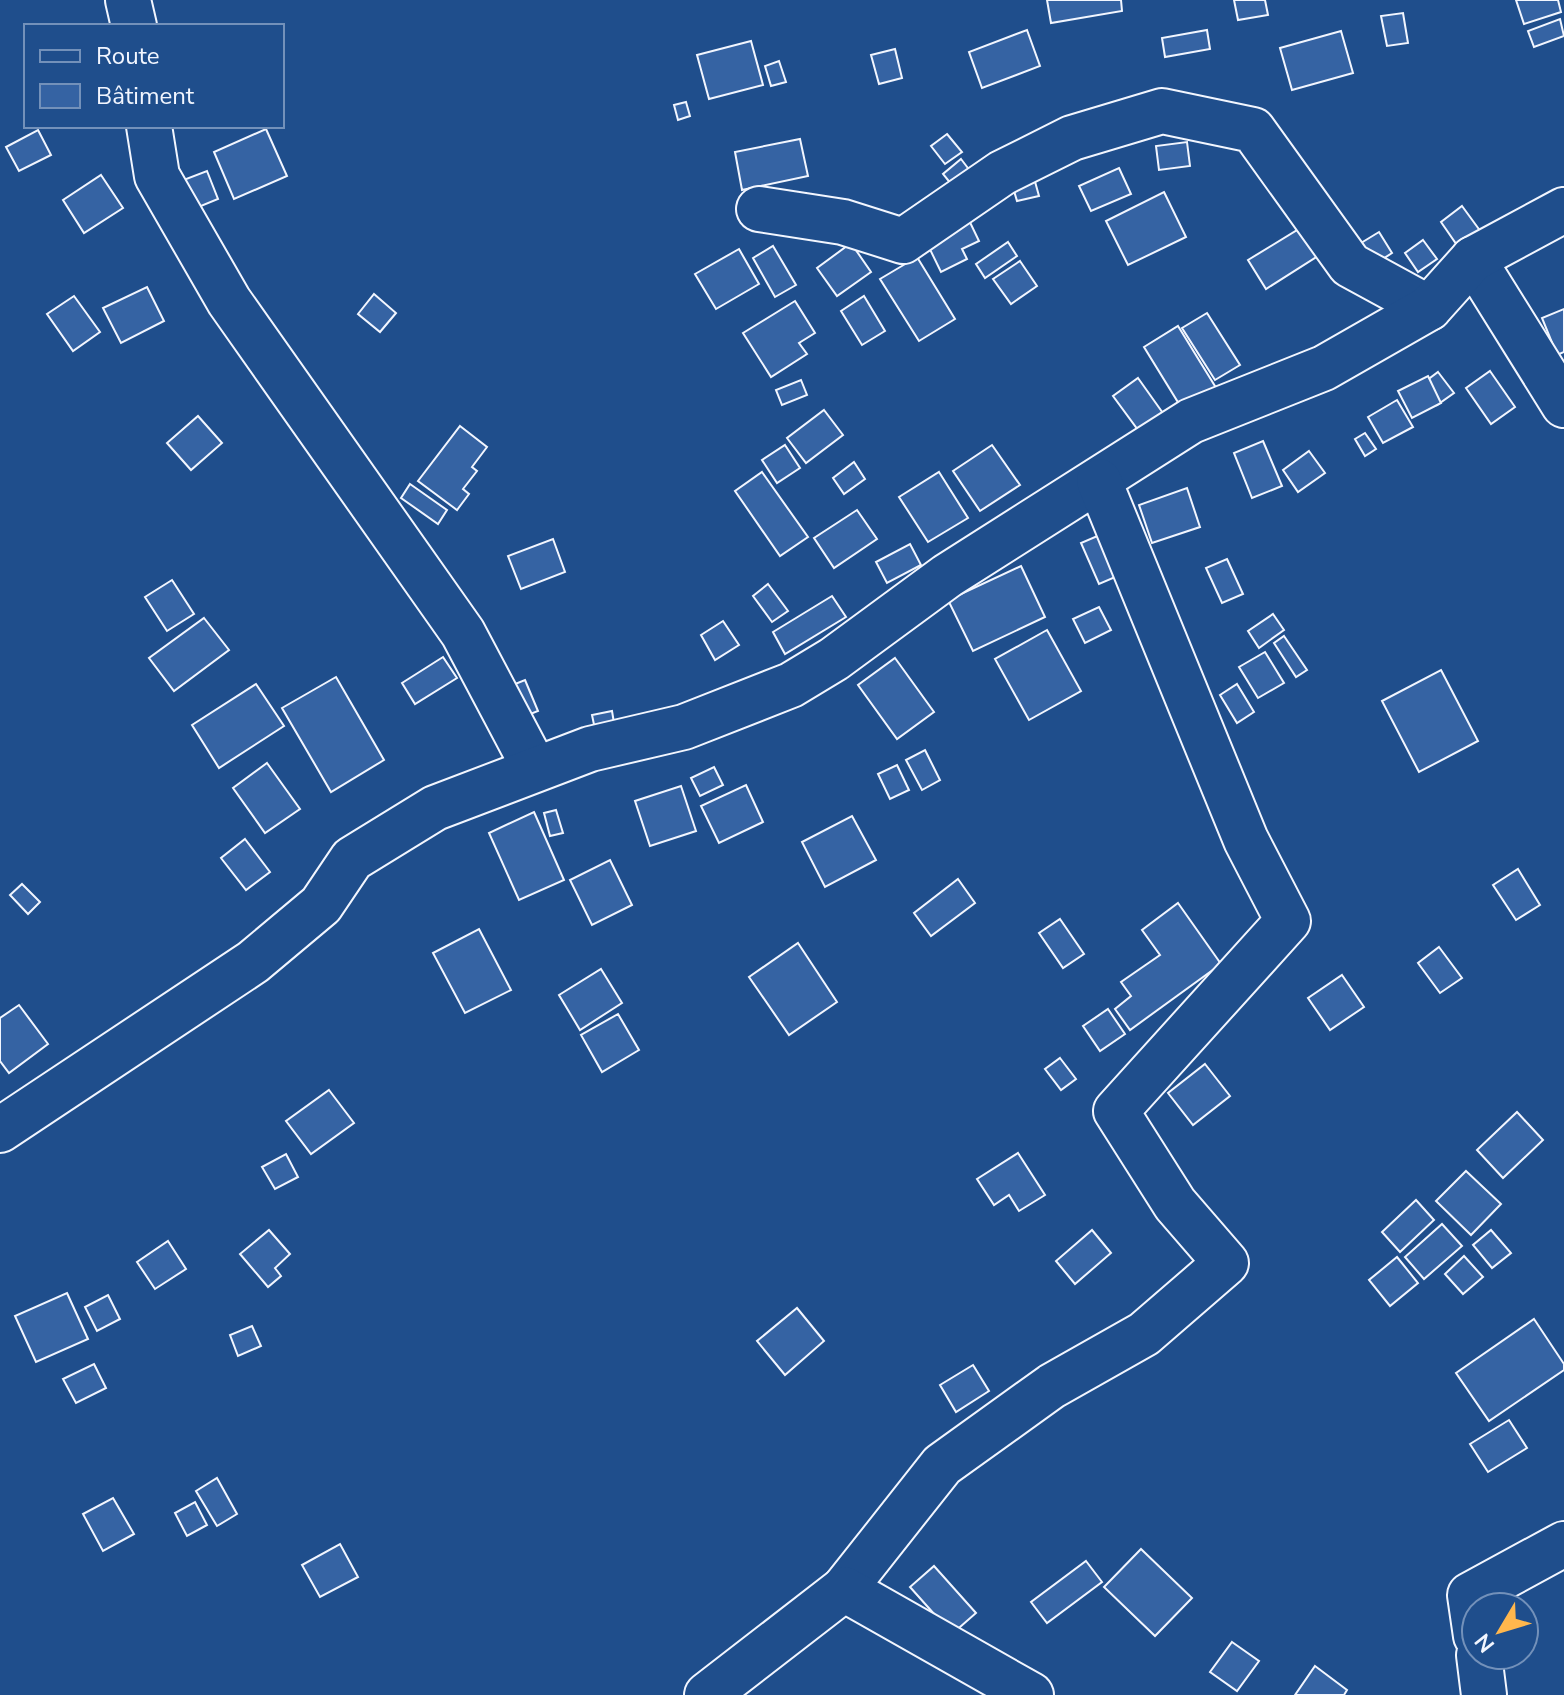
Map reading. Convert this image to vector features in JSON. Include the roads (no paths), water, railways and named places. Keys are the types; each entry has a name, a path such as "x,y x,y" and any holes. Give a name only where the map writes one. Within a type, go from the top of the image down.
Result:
{"street":[{"path":"128,0 134,24"},
{"path":"759,209 843,222 903,241 1016,166 1072,138 1162,111 1253,130 1350,265 1429,308"},
{"path":"149,128 157,176 229,301 463,633 535,769"},
{"path":"0,1130 253,962 321,905 352,859 435,808 590,749 684,727 791,685 834,659 947,576 1191,421 1324,368 1429,308 1473,259 1564,210"},
{"path":"1473,259 1564,405"},
{"path":"707,1695 844,1589 942,1465 1052,1386 1144,1334 1226,1263 1175,1204 1116,1111 1288,921 1246,840 1099,481"},
{"path":"1477,1591 1564,1544"},
{"path":"844,1589 1031,1695"},
{"path":"1481,1671 1484,1695"}]}
